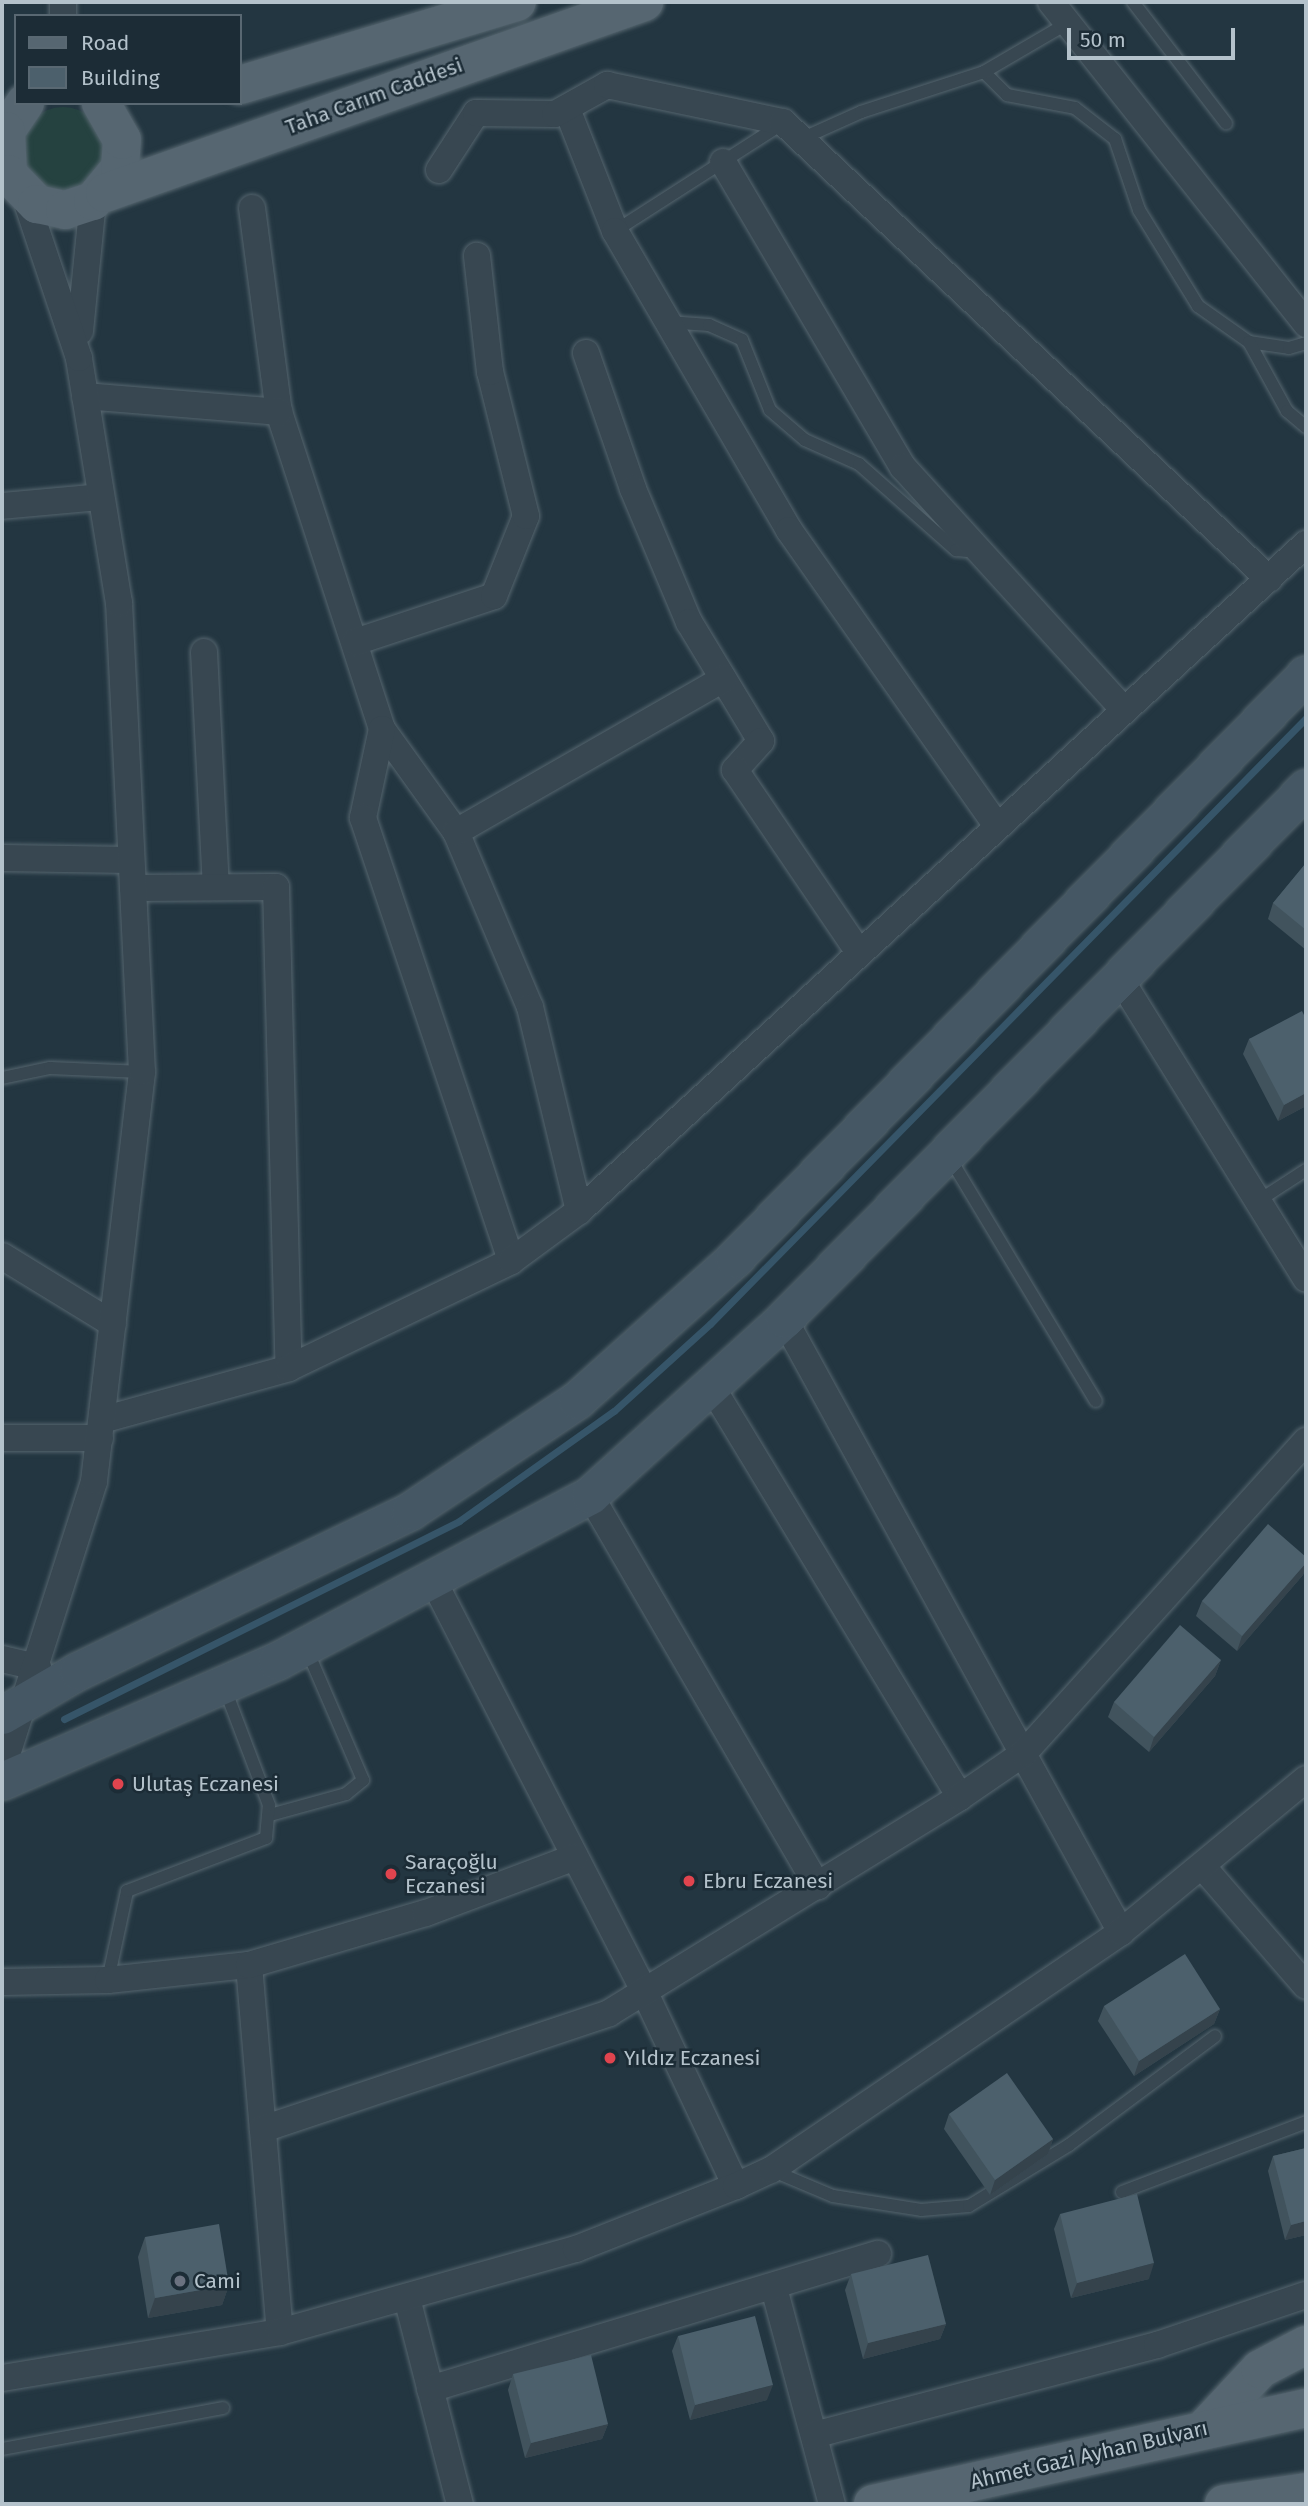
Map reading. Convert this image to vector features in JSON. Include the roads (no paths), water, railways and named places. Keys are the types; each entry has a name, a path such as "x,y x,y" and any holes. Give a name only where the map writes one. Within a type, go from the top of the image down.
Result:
{"main road":[{"name":"Taha Carım Caddesi","path":"242,84 517,2"},
{"name":"Taha Carım Caddesi","path":"14,187 65,210 645,2"},
{"path":"99,197 120,168 122,140 102,105"},
{"path":"14,187 3,145 16,106"},
{"path":"22,1694 400,1516 577,1400 734,1259 1306,674"},
{"path":"2,1781 305,1646 434,1582 590,1495 713,1389 784,1320 1306,788"},
{"path":"1206,2427 1260,2369 1306,2345"},
{"name":"Ahmet Gazi Ayhan Bulvarı","path":"873,2504 1206,2427 1306,2408"},
{"path":"1223,2504 1306,2492"}],"street":[{"path":"1051,2 1306,324"},
{"path":"439,170 476,113 542,115 567,108 591,90 624,85 792,131 1269,579"},
{"path":"567,108 615,231 789,530 996,824"},
{"path":"723,162 903,467 1124,709"},
{"path":"14,187 79,358"},
{"path":"2,1770 22,1694 94,1481 142,1072 119,603 79,358 81,274 99,197"},
{"path":"252,208 279,412 382,729 456,832 530,1007 579,1211"},
{"path":"355,642 494,596 526,516 490,372 477,256"},
{"path":"586,353 663,562 723,679 761,741 735,770 858,951"},
{"path":"85,396 279,412"},
{"path":"2,506 102,497"},
{"path":"2,1438 101,1429 289,1368 512,1261 579,1211 996,824 1306,544"},
{"path":"204,652 216,887"},
{"path":"456,832 723,679"},
{"path":"382,729 363,818 512,1261"},
{"path":"2,858 131,860"},
{"path":"133,888 276,887 289,1368"},
{"path":"1119,977 1306,1279"},
{"path":"2,1256 113,1324"},
{"path":"784,1320 1121,1932"},
{"path":"713,1389 960,1797"},
{"path":"263,2129 568,2030 646,1995 960,1797 1024,1753 1306,1441"},
{"path":"590,1495 818,1886"},
{"path":"434,1582 646,1995 736,2186"},
{"path":"2,1659 22,1694"},
{"path":"2,2378 280,2332 407,2298 587,2245 771,2170 1121,1932 1203,1867 1306,1779"},
{"path":"2,1982 108,1980 249,1965 426,1913 575,1857"},
{"path":"1203,1867 1306,1986"},
{"path":"249,1965 280,2332"},
{"path":"430,2389 774,2288 878,2254"},
{"path":"774,2288 832,2504"},
{"path":"814,2435 1157,2346 1306,2295"},
{"path":"407,2298 460,2504"}],"lane":[{"path":"1133,2 1226,123"},
{"path":"615,231 723,162 792,131 984,72 1068,23"},
{"path":"984,72 1007,95 1075,108 1115,139 1139,210 1198,306 1248,342 1287,411 1306,427"},
{"path":"668,322 709,326 742,340 770,410 805,440 859,464 956,550 980,552"},
{"path":"1248,342 1289,348 1306,343"},
{"path":"2,1078 50,1068 142,1072"},
{"path":"946,1152 1096,1401"},
{"path":"1258,1201 1306,1170"},
{"path":"270,1815 346,1794 363,1780 305,1646"},
{"path":"108,1980 127,1891 266,1838 270,1815 223,1684"},
{"path":"771,2170 833,2196 921,2210 969,2206 1069,2146 1216,2036"},
{"path":"1122,2192 1306,2122"},
{"path":"2,2449 223,2408"}],"waterway":[{"path":"64,1719 459,1521 614,1411 710,1324 1306,718"}],"place":[{"name":"Ulutaş Eczanesi","path":"118,1784"},
{"name":"Saraçoğlu Eczanesi","path":"391,1874"},
{"name":"Ebru Eczanesi","path":"689,1881"},
{"name":"Yıldız Eczanesi","path":"610,2058"},
{"name":"Cami","path":"180,2281"}]}
